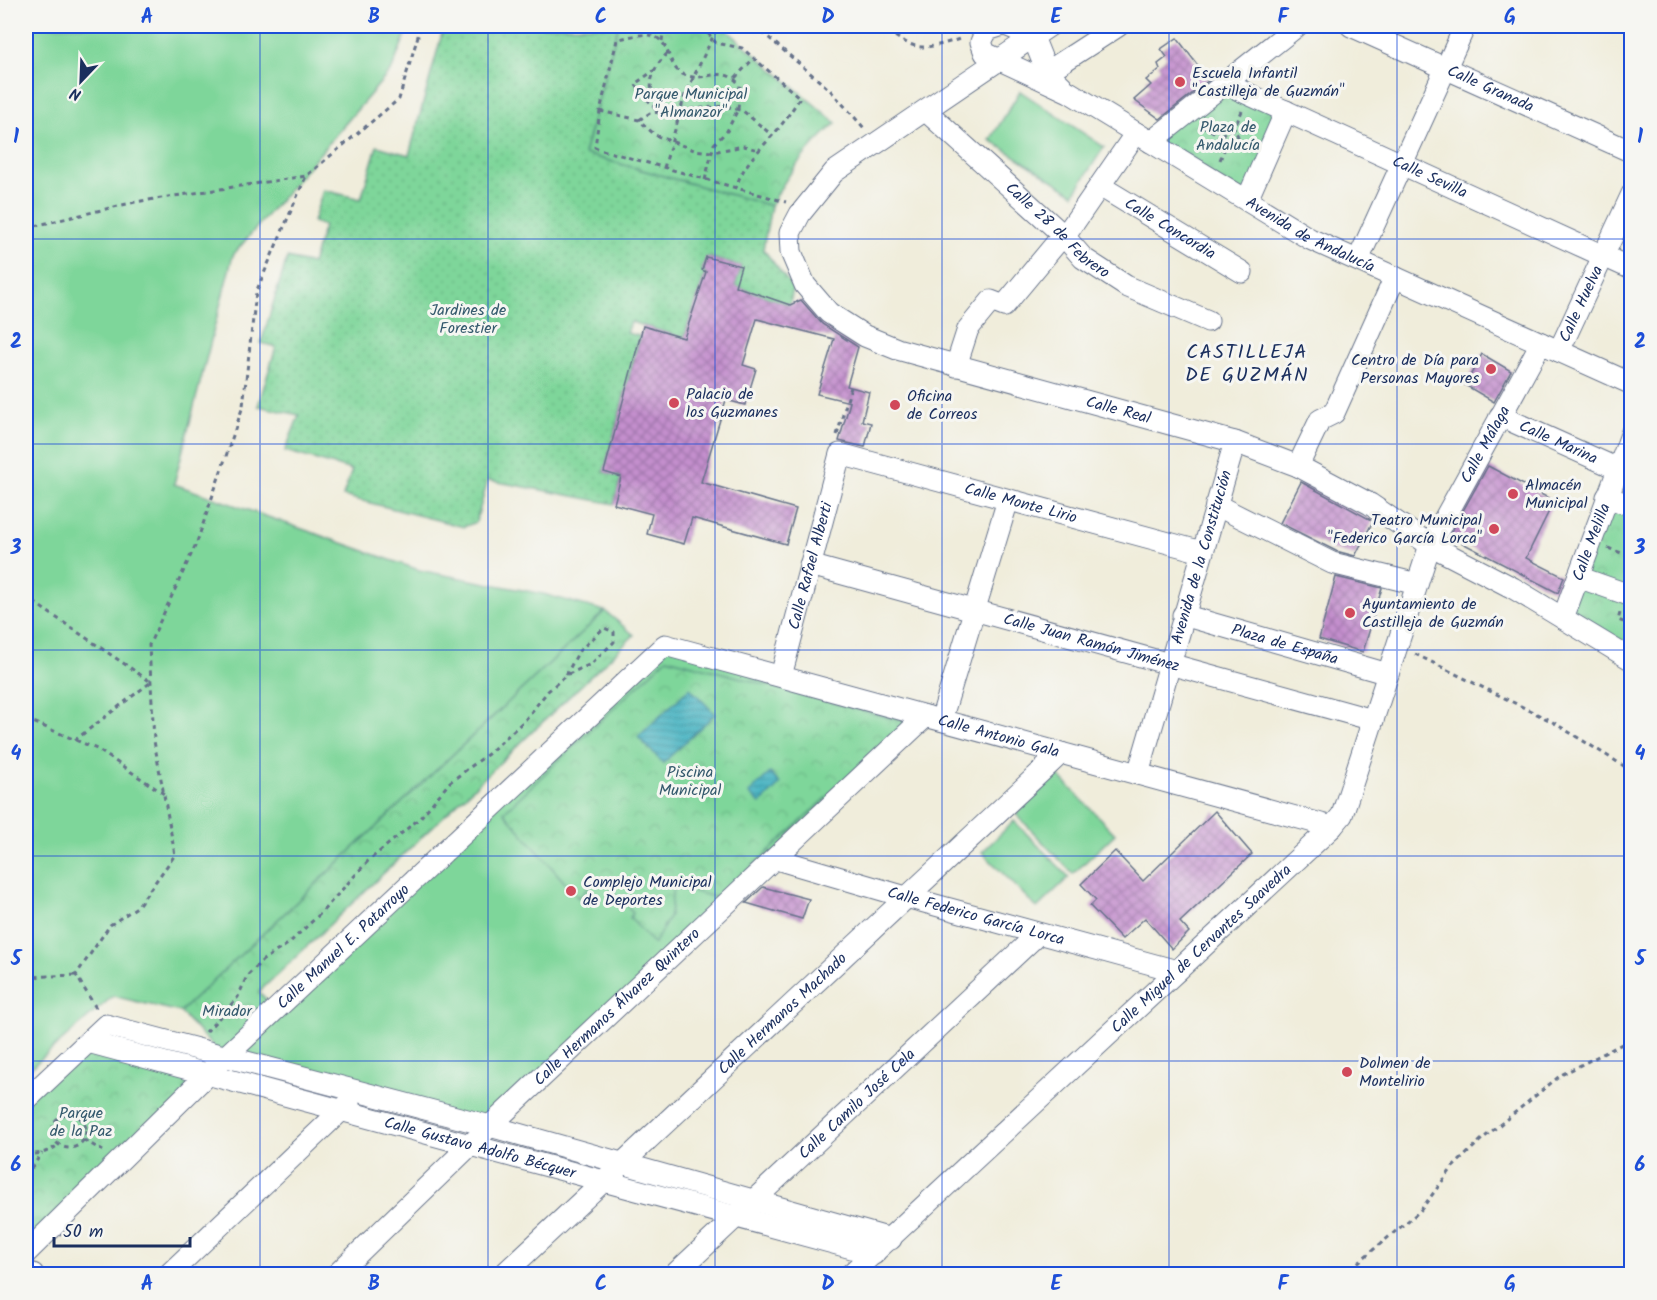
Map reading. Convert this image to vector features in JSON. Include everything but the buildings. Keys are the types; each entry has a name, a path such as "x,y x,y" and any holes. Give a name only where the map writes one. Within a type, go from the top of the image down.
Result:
{"street":[{"path":"1047,72 1118,26"},
{"path":"956,366 968,329 991,301 1004,306 1064,236 1101,186 1144,137 1226,84 1297,26"},
{"name":"Calle Granada","path":"1351,26 1632,152"},
{"path":"1358,260 1465,26"},
{"path":"998,27 1041,31 1047,72 1070,92"},
{"name":"Avenida de Andalucía","path":"998,27 981,42 985,53 1070,92 1310,239 1632,384"},
{"name":"Calle Real","path":"1041,31 1003,60 834,172 805,208 790,233 791,252 805,285 829,313 866,336 897,349 1235,442 1298,466 1370,504 1430,545 1563,618 1632,660"},
{"name":"Calle Sevilla","path":"1226,84 1632,269"},
{"name":"Calle 28 de Febrero","path":"926,111 1064,236 1083,258 1126,286 1208,321"},
{"path":"1246,200 1286,111"},
{"name":"Calle Concordia","path":"1101,186 1242,272"},
{"name":"Calle Huelva","path":"1550,347 1603,256 1632,194"},
{"path":"1298,466 1320,420 1334,413 1395,277"},
{"name":"Calle Málaga","path":"1430,545 1500,416 1550,347"},
{"name":"Calle Marina","path":"1500,416 1618,469"},
{"name":"Calle Melilla","path":"1563,618 1632,432"},
{"name":"Avenida de la Constitución","path":"1138,774 1168,663 1235,442"},
{"name":"Calle Monte Lirio","path":"840,454 1202,552"},
{"name":"Calle Rafael Alberti","path":"781,676 840,454"},
{"path":"1607,497 1632,506"},
{"path":"934,718 974,610 1008,500"},
{"path":"1216,505 1332,563 1417,584"},
{"name":"Calle Miguel de Cervantes Saavedra","path":"851,1275 1332,827 1341,816 1430,545"},
{"name":"Calle Juan Ramón Jiménez","path":"810,565 1373,720"},
{"path":"1578,577 1632,596"},
{"name":"Plaza de España","path":"1183,615 1388,674"},
{"name":"Calle Antonio Gala","path":"665,645 1332,827"},
{"name":"Calle Manuel E. Patarroyo","path":"26,1253 207,1074 665,645"},
{"name":"Calle Hermanos Álvarez Quintero","path":"337,1275 490,1126 776,859 934,718"},
{"name":"Calle Hermanos Machado","path":"504,1275 1061,753"},
{"name":"Calle Federico García Lorca","path":"776,859 1177,971"},
{"name":"Calle Camilo José Cela","path":"675,1275 1038,933"},
{"path":"26,1100 106,1025"},
{"name":"Calle Gustavo Adolfo Bécquer","path":"106,1025 359,1094 490,1126 891,1239"},
{"name":"Calle Gustavo Adolfo Bécquer","path":"88,1042 874,1254"},
{"path":"169,1275 359,1094"},
{"path":"26,1272 33,1275"}],"path":[{"path":"76,975 110,925 138,907 175,855 153,741 149,645 197,542 243,406 256,292 306,176 399,99 421,26"},
{"path":"662,41 664,26"},
{"path":"702,26 710,38 727,46 742,48 800,98 773,136 758,150 739,176 736,188"},
{"path":"664,168 680,111 710,38 718,26"},
{"path":"755,26 830,90 877,142"},
{"path":"880,26 905,44 925,49 998,27"},
{"path":"705,180 714,144 727,131 738,110 740,85 735,79 712,73 693,77 682,72 662,41 651,34 638,33 617,40 600,111 595,147 705,180 805,208"},
{"path":"667,111 652,89 652,80 661,58 668,53"},
{"path":"735,79 754,58"},
{"path":"656,69 635,84 657,112"},
{"path":"639,120 650,112 726,106 738,110 773,136"},
{"path":"600,111 639,120 655,135 694,150 712,153 744,146 758,150"},
{"path":"1230,130 1235,132 1237,138 1235,143 1229,145 1222,139 1223,134 1230,130"},
{"path":"26,228 135,202 306,176"},
{"path":"840,454 835,442 851,387"},
{"path":"26,597 151,682"},
{"path":"201,1036 238,997 247,976 263,960 288,944 320,914 362,867 420,818 450,782 488,754 525,720 548,691 566,675 598,658 614,642 614,632 604,628 586,642 566,675"},
{"path":"1397,646 1551,721 1632,771"},
{"path":"75,740 151,682"},
{"path":"26,719 97,749 164,794"},
{"path":"26,977 76,975"},
{"path":"76,975 106,1025"},
{"path":"1344,1275 1420,1211 1453,1167 1481,1140 1561,1075 1632,1039"},
{"path":"26,1153 42,1153 60,1144 75,1147 84,1140 84,1124 76,1116 66,1115 54,1125 53,1136 60,1144"},
{"path":"26,1176 42,1153"}],"green space":[{"path":"26,26 409,26 392,69 233,255 174,484 419,570 543,594 605,611 180,1012 113,996 26,1072"},
{"name":"Jardines de Forestier","path":"444,26 618,26 584,154 771,206 763,249 793,288 790,305 735,286 741,266 707,257 702,270 706,272 684,338 631,322 627,333 640,336 604,472 621,477 614,504 488,480 476,522 464,527 343,496 352,470 285,451 299,415 258,406 276,347 261,343 287,258 312,264 324,226 313,222 323,190 361,199 377,146 409,155"},
{"name":"Parque Municipal \"Almanzor\"","path":"618,26 722,26 836,123 799,162 771,206 584,154"},
{"name":"Plaza de Andalucía","path":"1226,84 1286,111 1247,200 1151,142"},
{"path":"1020,91 1104,147 1074,194 990,140"},
{"path":"1607,497 1631,506 1631,660 1563,618"},
{"name":"Mirador","path":"605,611 634,635 259,992 276,1009 224,1058 180,1012"},
{"name":"Complejo Municipal de Deportes","path":"665,645 926,716 490,1126 224,1058"},
{"name":"Piscina Municipal","path":"667,658 908,723 718,898 673,886 670,916 654,944 630,918 633,913 601,877 578,898 504,812"},
{"path":"1057,774 1115,834 1073,874 1016,814"},
{"path":"1014,821 1069,877 1037,908 982,852"},
{"name":"Parque de la Paz","path":"88,1042 207,1074 26,1253 26,1100"}],"water":[{"path":"690,688 715,714 663,763 638,737"},
{"path":"770,773 780,784 760,804 749,793"}],"place":[{"name":"Escuela Infantil \"Castilleja de Guzmán\"","path":"1180,82"},
{"name":"Centro de Día para Personas Mayores","path":"1491,369"},
{"name":"Palacio de los Guzmanes","path":"674,403"},
{"name":"Oficina de Correos","path":"895,405"},
{"name":"Almacén Municipal","path":"1513,494"},
{"name":"Teatro Municipal \"Federico García Lorca\"","path":"1494,529"},
{"name":"Ayuntamiento de Castilleja de Guzmán","path":"1350,613"},
{"name":"Complejo Municipal de Deportes","path":"571,891"},
{"name":"Dolmen de Montelirio","path":"1347,1072"}],"district":[{"name":"CASTILLEJA DE GUZMÁN","path":"1247,364"}]}
